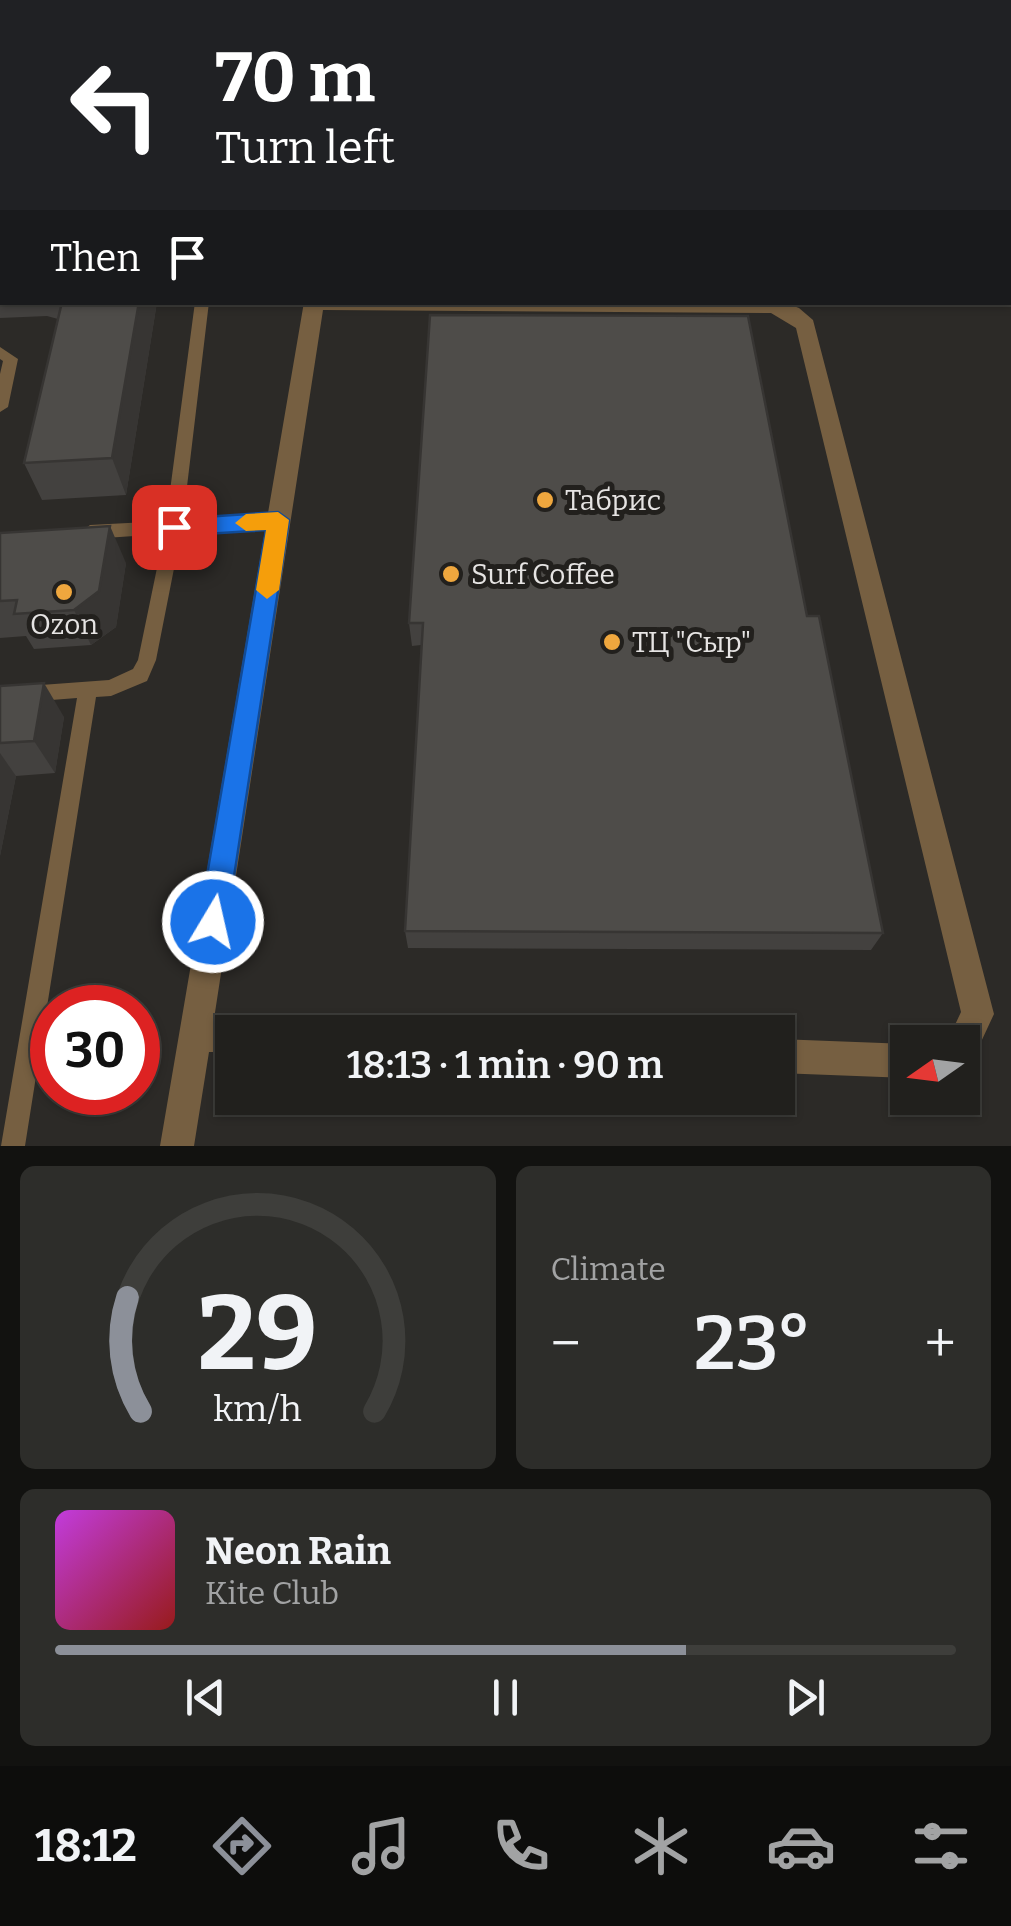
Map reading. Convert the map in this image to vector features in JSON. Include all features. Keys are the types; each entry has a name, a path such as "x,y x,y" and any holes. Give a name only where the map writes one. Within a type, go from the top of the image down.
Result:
{"street":[{"path":"176,1146 314,305"},
{"path":"619,305 772,306 792,313 806,325 978,1014 972,1025"},
{"path":"195,1035 215,1036"},
{"path":"795,1057 890,1059"}],"lane":[{"path":"0,696 123,686 140,675 147,660 174,527 202,305"},
{"path":"0,352 11,359 0,407"},
{"path":"78,533 278,520"},
{"path":"13,1146 70,744 88,690"}],"building":[{"path":"61,305 138,305 112,458 24,463"},
{"name":"ТЦ \"Сыр\"","path":"430,315 748,316 807,616 819,616 883,933 405,931 423,623 409,623"},
{"path":"110,526 99,591 74,610 14,614 17,600 0,601 0,533"},
{"path":"44,683 34,741 0,743 0,686"}],"slow traffic":[{"path":"246,523 278,520 267,590"}],"place":[{"name":"Табрис","path":"545,500"},
{"name":"Surf Coffee","path":"451,574"},
{"name":"Ozon","path":"64,592"},
{"name":"ТЦ \"Сыр\"","path":"612,642"}],"route":[{"path":"174,527 278,520 213,922"}]}
